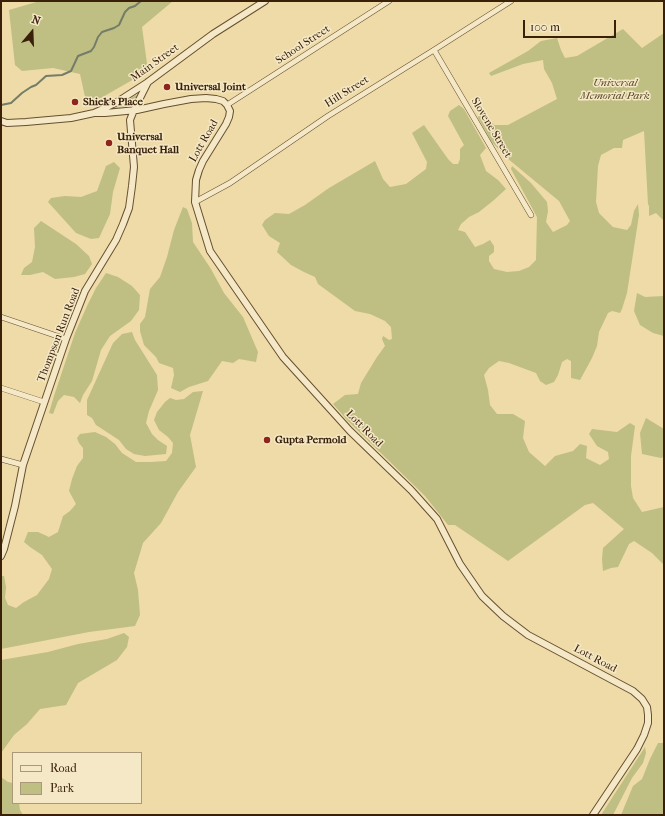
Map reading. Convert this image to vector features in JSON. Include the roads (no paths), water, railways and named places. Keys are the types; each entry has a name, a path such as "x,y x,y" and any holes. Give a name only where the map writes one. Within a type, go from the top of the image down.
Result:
{"street":[{"name":"Main Street","path":"1,121 7,123 26,122 71,118 94,113 117,102 148,82 212,34 265,1"},
{"name":"School Street","path":"227,105 389,1"},
{"name":"Hill Street","path":"195,202 230,182 328,116 511,1"},
{"name":"Slovene Street","path":"434,50 531,215"},
{"name":"Thompson Run Road","path":"1,556 15,506 23,465 66,339 85,291 116,240 129,208 134,167 130,120 148,82"},
{"path":"94,113 134,110 192,99 206,98 223,101 227,105"},
{"name":"Lott Road","path":"227,105 230,111 226,124 203,160 199,170 196,180 195,202 210,251 283,357 350,431 411,490 437,519 460,564 482,596 503,616 528,634 633,691 642,699 647,707 648,723 644,735 637,749 593,815"},
{"path":"1,317 66,339"},
{"path":"1,388 44,402"},
{"path":"1,458 23,465"}],"waterway":[{"path":"1,105 11,103 46,76 62,75 71,71 78,56 91,51 102,32 119,25 125,12 141,1"}],"place":[{"name":"Universal Joint","path":"167,87"},
{"name":"Shiek's Place","path":"75,102"},
{"name":"Universal Banquet Hall","path":"109,143"},
{"name":"Gupta Permold","path":"267,440"}],"park label":[{"name":"Universal Memorial Park","path":"615,89"}]}
